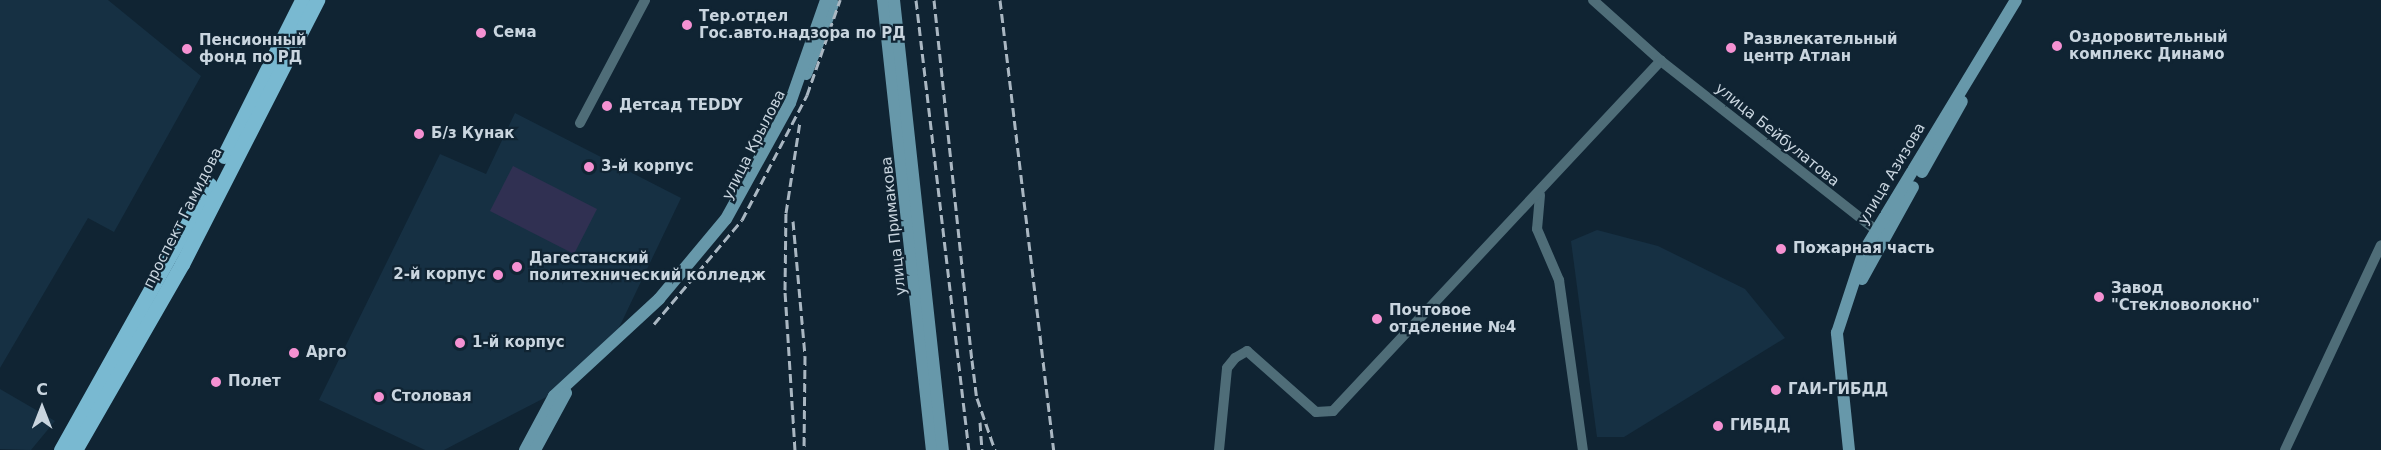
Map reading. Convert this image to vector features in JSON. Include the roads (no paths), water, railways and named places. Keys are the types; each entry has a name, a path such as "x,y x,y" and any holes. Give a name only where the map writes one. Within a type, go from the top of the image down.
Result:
{"main road":[{"name":"проспект Гамидова","path":"62,450 171,260 302,0"},
{"name":"проспект Гамидова","path":"75,450 182,264 317,0"},
{"path":"525,450 554,396 659,299 726,219 790,103 826,0"},
{"name":"улица Крылова","path":"535,450 565,394 645,322 732,220 794,103 834,0"},
{"name":"улица Примакова","path":"883,0 932,450"},
{"name":"улица Примакова","path":"894,0 943,450"},
{"name":"улица Азизова","path":"1849,450 1837,333 1879,233 2016,0"},
{"name":"улица Азизова","path":"1856,450 1844,341 1847,319 1879,233 2023,0"}],"street":[{"path":"580,123 645,0"},
{"name":"улица Бейбулатова","path":"1593,0 1661,61 1879,233"},
{"path":"1219,450 1227,368 1247,351 1324,415 1540,195 1661,61"},
{"path":"1540,195 1537,230 1555,264 1582,450"},
{"path":"2285,450 2381,245"}],"railway":[{"path":"654,324 742,220 807,95 840,0"},
{"path":"916,0 969,450"},
{"path":"934,0 977,398 995,450"},
{"path":"1000,0 1054,450"},
{"path":"795,450 785,290 786,213 800,121"},
{"path":"793,221 805,356 804,450"},
{"path":"980,422 982,450"}],"place":[{"name":"Тер.отдел Гос.авто.надзора по РД","path":"687,25"},
{"name":"Сема","path":"481,33"},
{"name":"Оздоровительный комплекс Динамо","path":"2057,46"},
{"name":"Развлекательный центр Атлан","path":"1731,48"},
{"name":"Пенсионный фонд по РД","path":"187,49"},
{"name":"Детсад TEDDY","path":"607,106"},
{"name":"Б/з Кунак","path":"419,134"},
{"name":"3-й корпус","path":"589,167"},
{"name":"Пожарная часть","path":"1781,249"},
{"name":"Дагестанский политехнический колледж","path":"517,267"},
{"name":"2-й корпус","path":"498,275"},
{"name":"Завод \"Стекловолокно\"","path":"2099,297"},
{"name":"Почтовое отделение №4","path":"1377,319"},
{"name":"1-й корпус","path":"460,343"},
{"name":"Арго","path":"294,353"},
{"name":"Полет","path":"216,382"},
{"name":"ГАИ-ГИБДД","path":"1776,390"},
{"name":"Столовая","path":"379,397"},
{"name":"ГИБДД","path":"1718,426"}]}
